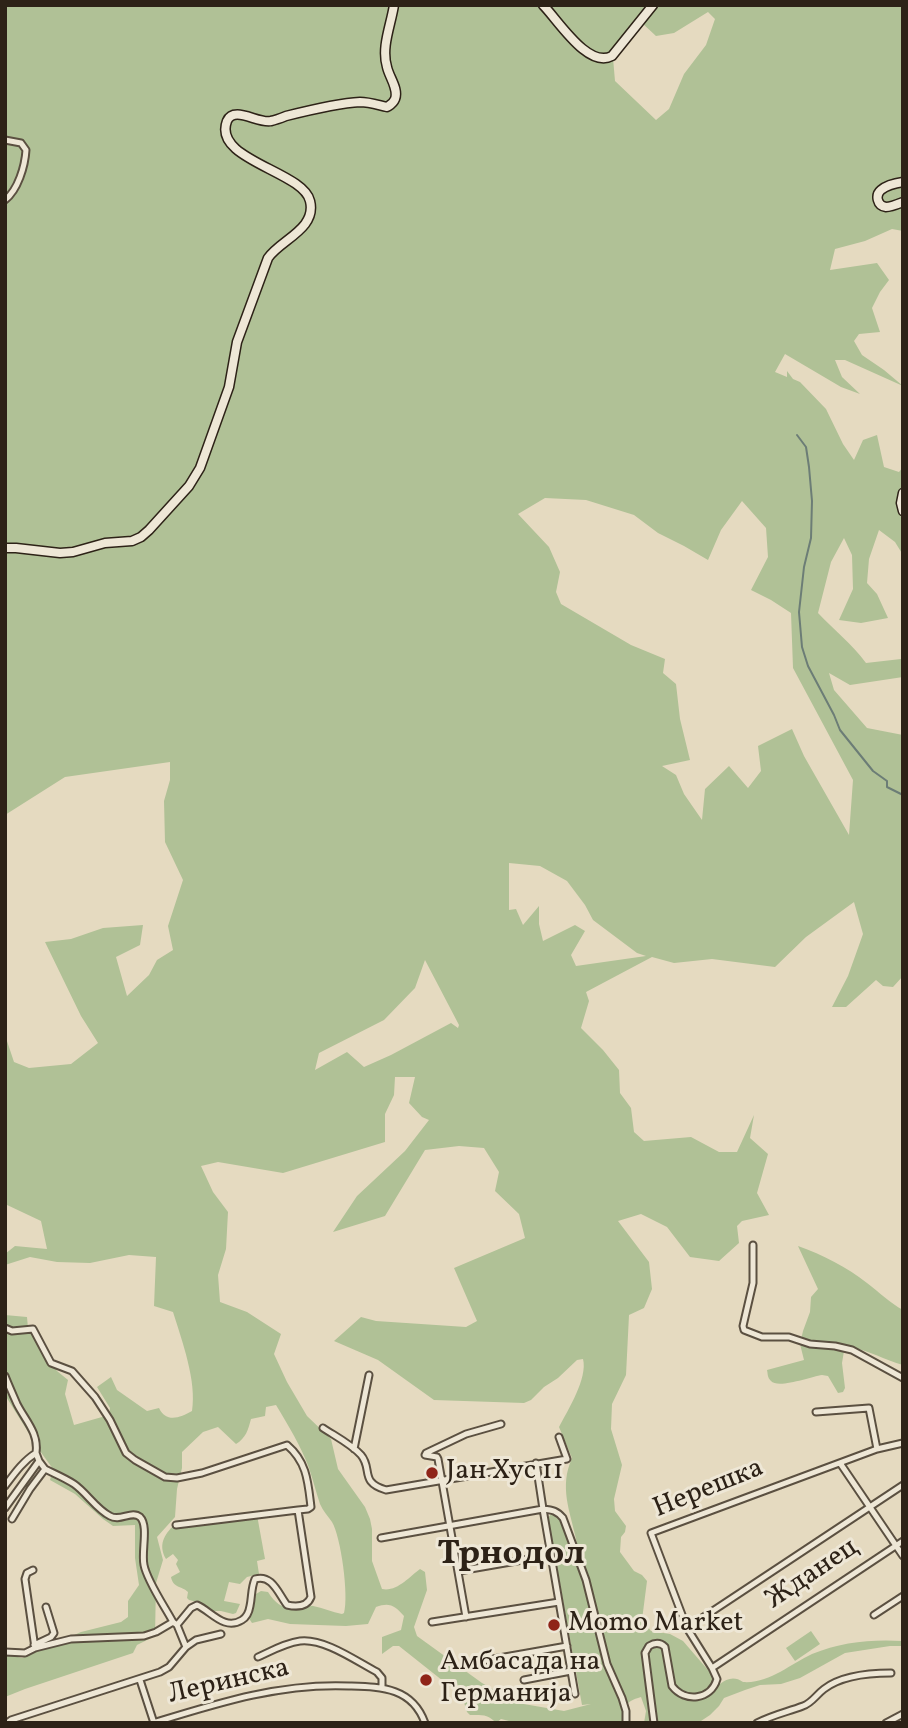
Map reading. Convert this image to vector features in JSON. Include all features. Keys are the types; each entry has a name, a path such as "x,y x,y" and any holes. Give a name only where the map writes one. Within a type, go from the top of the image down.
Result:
{"main road":[{"path":"5,548 60,553 105,543 132,541 149,530 190,486 200,468 229,387 237,342 268,258 300,230 311,209 306,192 245,156 230,143 226,130 228,119 231,115 239,114 257,121 271,121 352,103 387,107 392,104 396,99 396,91 387,67 385,50 394,5"},
{"path":"543,5 575,42 596,58 604,60 612,57 653,5"},
{"path":"903,182 883,188 877,196 881,206 903,202"},
{"path":"903,493 903,512"}],"street":[{"path":"5,140 21,143 26,150 26,160 13,193 5,200"},
{"path":"753,1245 753,1283 744,1330 762,1337 789,1337 810,1344 852,1350 903,1378"},
{"path":"5,1328 12,1331 33,1329 51,1363 72,1371 95,1397 126,1453 165,1477 177,1478 202,1473 287,1445 296,1452 307,1476 312,1507 176,1525"},
{"path":"354,1449 369,1375"},
{"path":"5,1377 18,1406 29,1422 39,1461 45,1469 74,1484 107,1515 114,1518 135,1514 142,1521 144,1566 189,1644"},
{"path":"816,1412 869,1408 877,1449"},
{"path":"466,1617 437,1457 426,1456 426,1453 466,1434 501,1424"},
{"path":"323,1428 354,1449 362,1457 369,1480 378,1488 386,1490 567,1459 559,1437"},
{"name":"Нерешка","path":"712,1668 687,1628 650,1533 840,1462 903,1443"},
{"path":"5,1486 36,1452"},
{"path":"5,1508 39,1461"},
{"path":"840,1462 903,1556"},
{"path":"536,1464 575,1694"},
{"path":"12,1520 45,1469"},
{"path":"687,1628 903,1485"},
{"path":"381,1538 543,1509 559,1513 586,1580 607,1664 626,1711 626,1723"},
{"path":"35,1646 71,1639 144,1636 175,1623 197,1605 223,1622 234,1623 249,1612 252,1586 258,1578 267,1579 287,1605 297,1606 307,1602 311,1597 311,1589 298,1510"},
{"name":"Жданец","path":"712,1668 903,1541"},
{"path":"459,1571 551,1555"},
{"path":"33,1570 27,1573 25,1579 35,1646"},
{"path":"874,1615 903,1596"},
{"path":"432,1622 559,1602"},
{"path":"5,1652 25,1653 51,1637 54,1633 46,1607"},
{"path":"7,1723 165,1670 189,1644 221,1634"},
{"path":"258,1657 296,1641 311,1640 377,1672 382,1678 382,1687"},
{"path":"654,1723 645,1653 647,1648 657,1643 665,1647 672,1686 679,1694 688,1698 702,1696 713,1688 717,1679 712,1668"},
{"path":"465,1664 567,1646"},
{"path":"524,1680 571,1671"},
{"path":"757,1723 777,1713 805,1705 825,1688 844,1679 891,1673"},
{"path":"140,1680 154,1723"},
{"name":"Леринска","path":"154,1723 238,1697 283,1688 321,1685 382,1687 412,1702 421,1712 425,1723"},
{"path":"886,1723 903,1714"}],"green space":[{"path":"5,5 903,5 903,231 892,229 865,241 835,249 830,270 877,263 889,280 872,308 880,332 859,334 854,341 862,355 903,386 845,360 835,360 842,377 860,394 841,387 785,354 775,372 787,377 787,371 826,409 854,460 863,440 877,435 884,467 899,472 903,467 903,489 899,503 903,555 895,542 879,530 869,559 867,583 877,594 888,618 861,623 839,620 853,589 852,555 844,538 831,562 818,613 866,663 903,660 903,677 850,685 829,673 834,690 867,728 903,735 903,976 893,987 883,986 876,980 846,1007 832,1007 848,976 863,934 854,902 806,937 775,967 712,959 674,963 652,957 586,992 589,1001 581,1028 619,1070 620,1093 631,1108 634,1132 644,1141 691,1137 719,1152 737,1152 754,1115 750,1138 768,1154 757,1193 769,1215 742,1221 737,1226 739,1243 719,1261 690,1257 667,1227 641,1214 618,1221 649,1262 652,1289 644,1308 629,1315 626,1375 612,1404 611,1429 622,1465 614,1499 615,1511 626,1526 621,1537 620,1552 634,1571 647,1581 642,1620 651,1631 670,1634 683,1641 720,1684 731,1678 743,1682 762,1680 812,1654 845,1644 891,1640 903,1641 903,1646 845,1653 800,1678 745,1690 724,1698 710,1715 698,1723 644,1723 646,1711 641,1697 626,1706 624,1723 517,1723 501,1719 496,1723 481,1715 470,1715 462,1696 399,1646 393,1646 382,1654 382,1637 401,1630 404,1616 392,1606 376,1607 368,1624 346,1626 290,1624 268,1619 252,1623 248,1617 256,1594 261,1591 268,1592 284,1606 306,1605 344,1613 346,1594 335,1530 320,1504 302,1452 276,1405 266,1407 265,1416 251,1419 248,1430 236,1444 218,1427 203,1432 182,1452 175,1517 157,1537 163,1560 156,1583 155,1636 137,1645 133,1653 5,1697 5,1654 22,1658 81,1632 121,1622 128,1617 128,1601 139,1585 135,1558 135,1525 113,1526 75,1494 50,1480 53,1469 5,1395 5,1315 27,1317 28,1328 37,1335 57,1371 68,1380 65,1394 74,1425 109,1415 110,1408 97,1387 111,1377 117,1390 147,1411 159,1408 165,1416 178,1417 192,1411 193,1399 188,1361 173,1312 154,1306 156,1257 129,1255 90,1263 57,1262 30,1257 5,1265 5,1254 15,1246 47,1249 41,1221 5,1204 5,1035 14,1062 29,1068 71,1064 98,1043 81,1016 45,942 71,939 103,928 143,925 140,945 116,957 127,996 149,975 157,960 173,950 168,926 183,880 165,842 164,801 170,780 170,762 65,777 5,815","holes":["708,12 715,19 706,45 684,74 669,109 656,120 615,81 613,58 642,23 656,36 674,33","545,498 586,500 634,515 658,533 708,560 721,530 742,501 766,528 768,557 751,590 791,613 793,668 853,780 849,835 804,756 792,729 758,746 761,771 748,788 729,766 705,789 702,820 684,794 676,775 662,766 690,760 680,719 676,684 663,673 665,659 631,645 561,604 556,592 560,572 549,547 518,514","509,863 540,866 567,881 593,920 637,953 646,956 576,966 571,955 585,931 575,925 543,941 539,906 523,925 516,909 509,910","425,960 459,1025 458,1028 451,1023 364,1067 347,1052 315,1070 319,1053 384,1020 415,988","395,1077 415,1077 409,1103 422,1117 429,1120 405,1151 357,1196 333,1232 385,1216 425,1150 459,1146 484,1148 499,1172 495,1191 519,1214 525,1238 454,1268 477,1321 466,1327 376,1321 361,1317 334,1341 378,1360 434,1400 524,1403 577,1360 583,1359 580,1384 559,1427 572,1458 566,1489 576,1539 577,1562 559,1518 556,1514 551,1514 548,1518 582,1705 591,1704 564,1711 518,1703 482,1683 417,1636 414,1627 427,1590 425,1572 420,1569 398,1586 382,1589 372,1561 370,1519 365,1507 338,1469 331,1439 307,1416 287,1382 274,1354 281,1334 247,1312 220,1302 218,1275 226,1249 228,1212 213,1192 201,1166 218,1162 283,1173 385,1142 385,1114 394,1095"]},
{"path":"798,1246 843,1267 903,1310 903,1365 850,1347 844,1351 842,1363 845,1388 843,1392 838,1393 828,1376 822,1375 780,1384 771,1381 767,1370 804,1360 800,1344 810,1312 811,1297 818,1289"},
{"path":"257,1515 265,1559 257,1561 259,1574 247,1577 240,1584 229,1582 224,1601 240,1604 236,1613 211,1611 189,1600 188,1592 172,1581 171,1577 180,1572 176,1564 178,1560 173,1554 166,1559 164,1554 162,1545 167,1533 174,1525"},
{"path":"811,1631 820,1644 795,1661 786,1648"}],"waterway":[{"path":"797,435 806,447 812,501 811,538 804,567 799,612 802,647 808,666 840,730 873,771 887,781 887,787 903,795"}],"place":[{"name":"Јан Хус 11","path":"432,1473"},
{"name":"Momo Market","path":"554,1625"},
{"name":"Амбасада на Германија","path":"426,1680"}],"district":[{"name":"Трнодол","path":"511,1557"}]}
